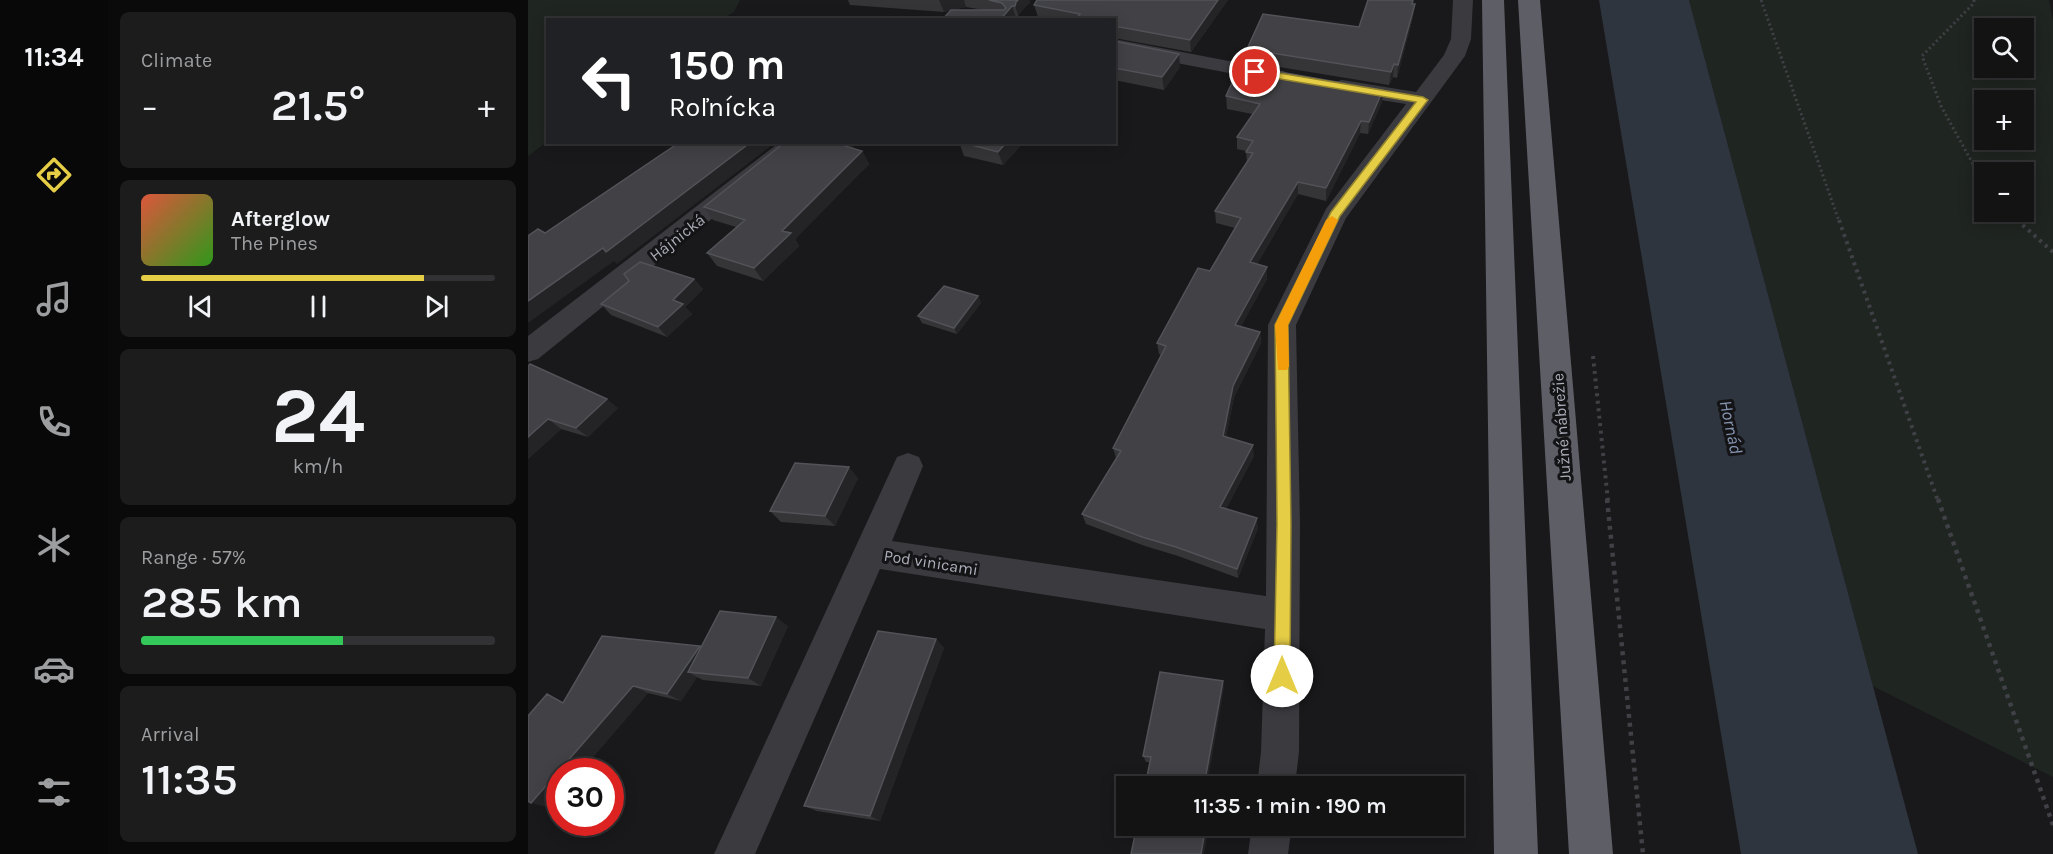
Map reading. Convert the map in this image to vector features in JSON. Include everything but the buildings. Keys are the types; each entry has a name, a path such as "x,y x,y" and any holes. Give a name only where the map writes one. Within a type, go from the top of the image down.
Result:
{"highway":[{"path":"1493,0 1516,854"},
{"name":"Južné nábrežie","path":"1528,0 1591,854"}],"street":[{"path":"1277,776 1280,752 1284,524 1282,325 1335,215 1455,56 1461,39 1463,0"},
{"path":"1116,45 1302,80"},
{"path":"1323,84 1423,100"},
{"name":"Hájnická","path":"528,351 793,144"},
{"path":"871,553 908,466"},
{"name":"Pod vinicami","path":"734,854 871,553 1282,615"},
{"path":"1268,854 1270,836"}],"path":[{"path":"1761,0 2053,825"},
{"path":"1974,0 1974,3 1922,56 1928,80 1974,167"},
{"path":"2019,222 2053,252"},
{"path":"1592,348 1643,854"}],"shaded area":[{"path":"528,0 740,0 734,12 725,18 546,18 546,143 528,156"},
{"path":"1689,0 2049,0 2053,20 2053,777 1873,686"}],"water":[{"name":"Hornád","path":"1599,0 1689,0 1918,854 1741,854"}],"slow traffic":[{"path":"1282,366 1282,325 1332,220"}],"route":[{"path":"1255,72 1423,100 1335,215 1282,325 1284,524 1282,676"}]}
